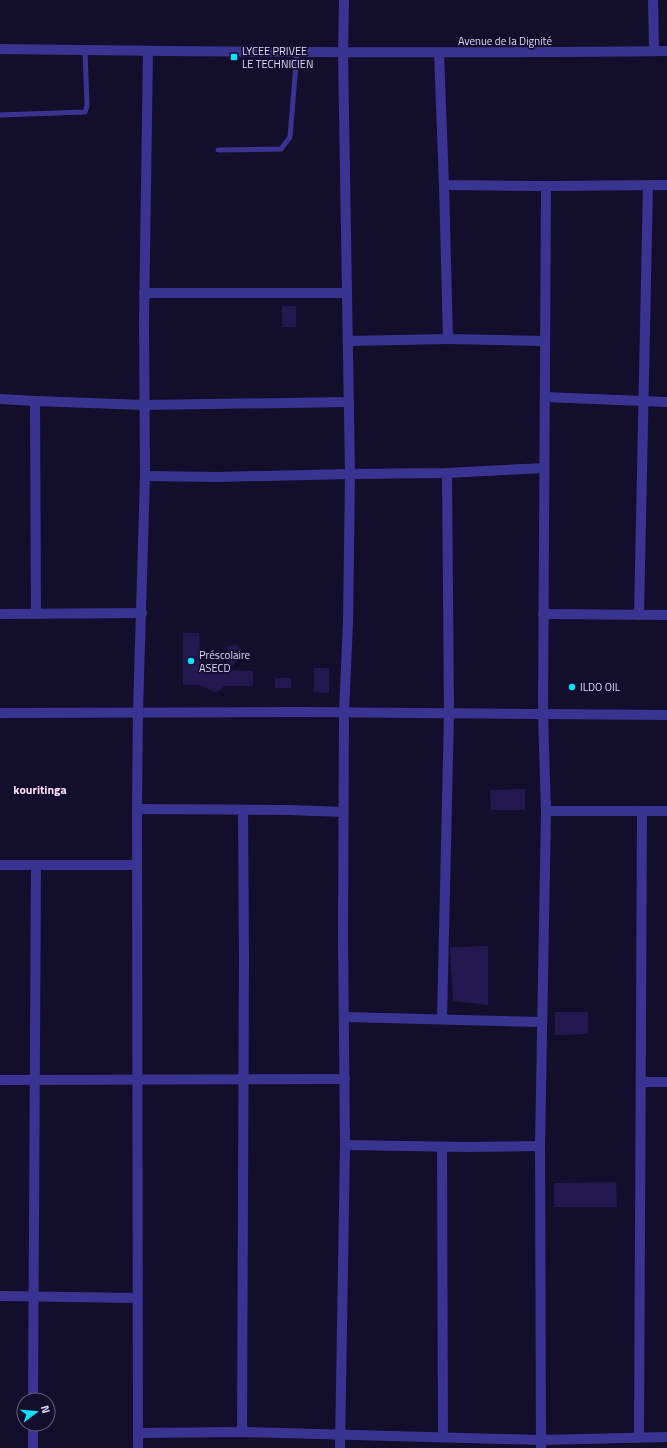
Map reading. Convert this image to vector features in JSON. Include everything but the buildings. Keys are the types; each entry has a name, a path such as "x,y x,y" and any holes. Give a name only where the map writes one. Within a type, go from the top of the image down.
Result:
{"street":[{"path":"340,1448 346,1079 343,812 344,712 348,623 350,474 344,0"},
{"path":"653,0 654,51"},
{"name":"Avenue de la Dignité","path":"0,49 344,53 546,53 667,50"},
{"path":"138,1448 137,809 138,711 145,476 144,293 148,51"},
{"path":"439,53 448,339"},
{"path":"444,185 667,185"},
{"path":"639,615 648,185"},
{"path":"541,1444 540,1146 546,812 543,714 543,614 546,186"},
{"path":"144,293 347,293"},
{"path":"348,340 448,339 545,341"},
{"path":"545,397 667,402"},
{"path":"0,399 144,405 349,402"},
{"path":"35,401 36,613"},
{"path":"145,476 217,478 446,473 544,468"},
{"path":"442,1019 449,714 446,473"},
{"path":"0,614 142,613"},
{"path":"543,614 667,615"},
{"path":"0,713 138,711 667,715"},
{"path":"137,809 343,812"},
{"path":"242,1432 243,810"},
{"path":"639,1438 642,811"},
{"path":"546,812 667,811"},
{"path":"0,865 137,865"},
{"path":"33,1392 36,866"},
{"path":"345,1017 542,1022"},
{"path":"0,1080 346,1079"},
{"path":"641,1082 667,1082"},
{"path":"345,1145 442,1147 540,1146"},
{"path":"442,1147 443,1437"},
{"path":"0,1296 137,1298"},
{"path":"33,1432 33,1448"},
{"path":"139,1433 242,1432 340,1436 443,1437 541,1444 667,1437"}],"lane":[{"path":"0,114 85,112 87,106 85,50"},
{"path":"218,150 281,149 290,137 297,52"}],"place":[{"name":"LYCEE PRIVEE LE TECHNICIEN","path":"234,57"},
{"name":"Préscolaire ASECD","path":"191,661"},
{"name":"ILDO OIL","path":"572,687"}],"district":[{"name":"kouritinga","path":"40,789"}]}
